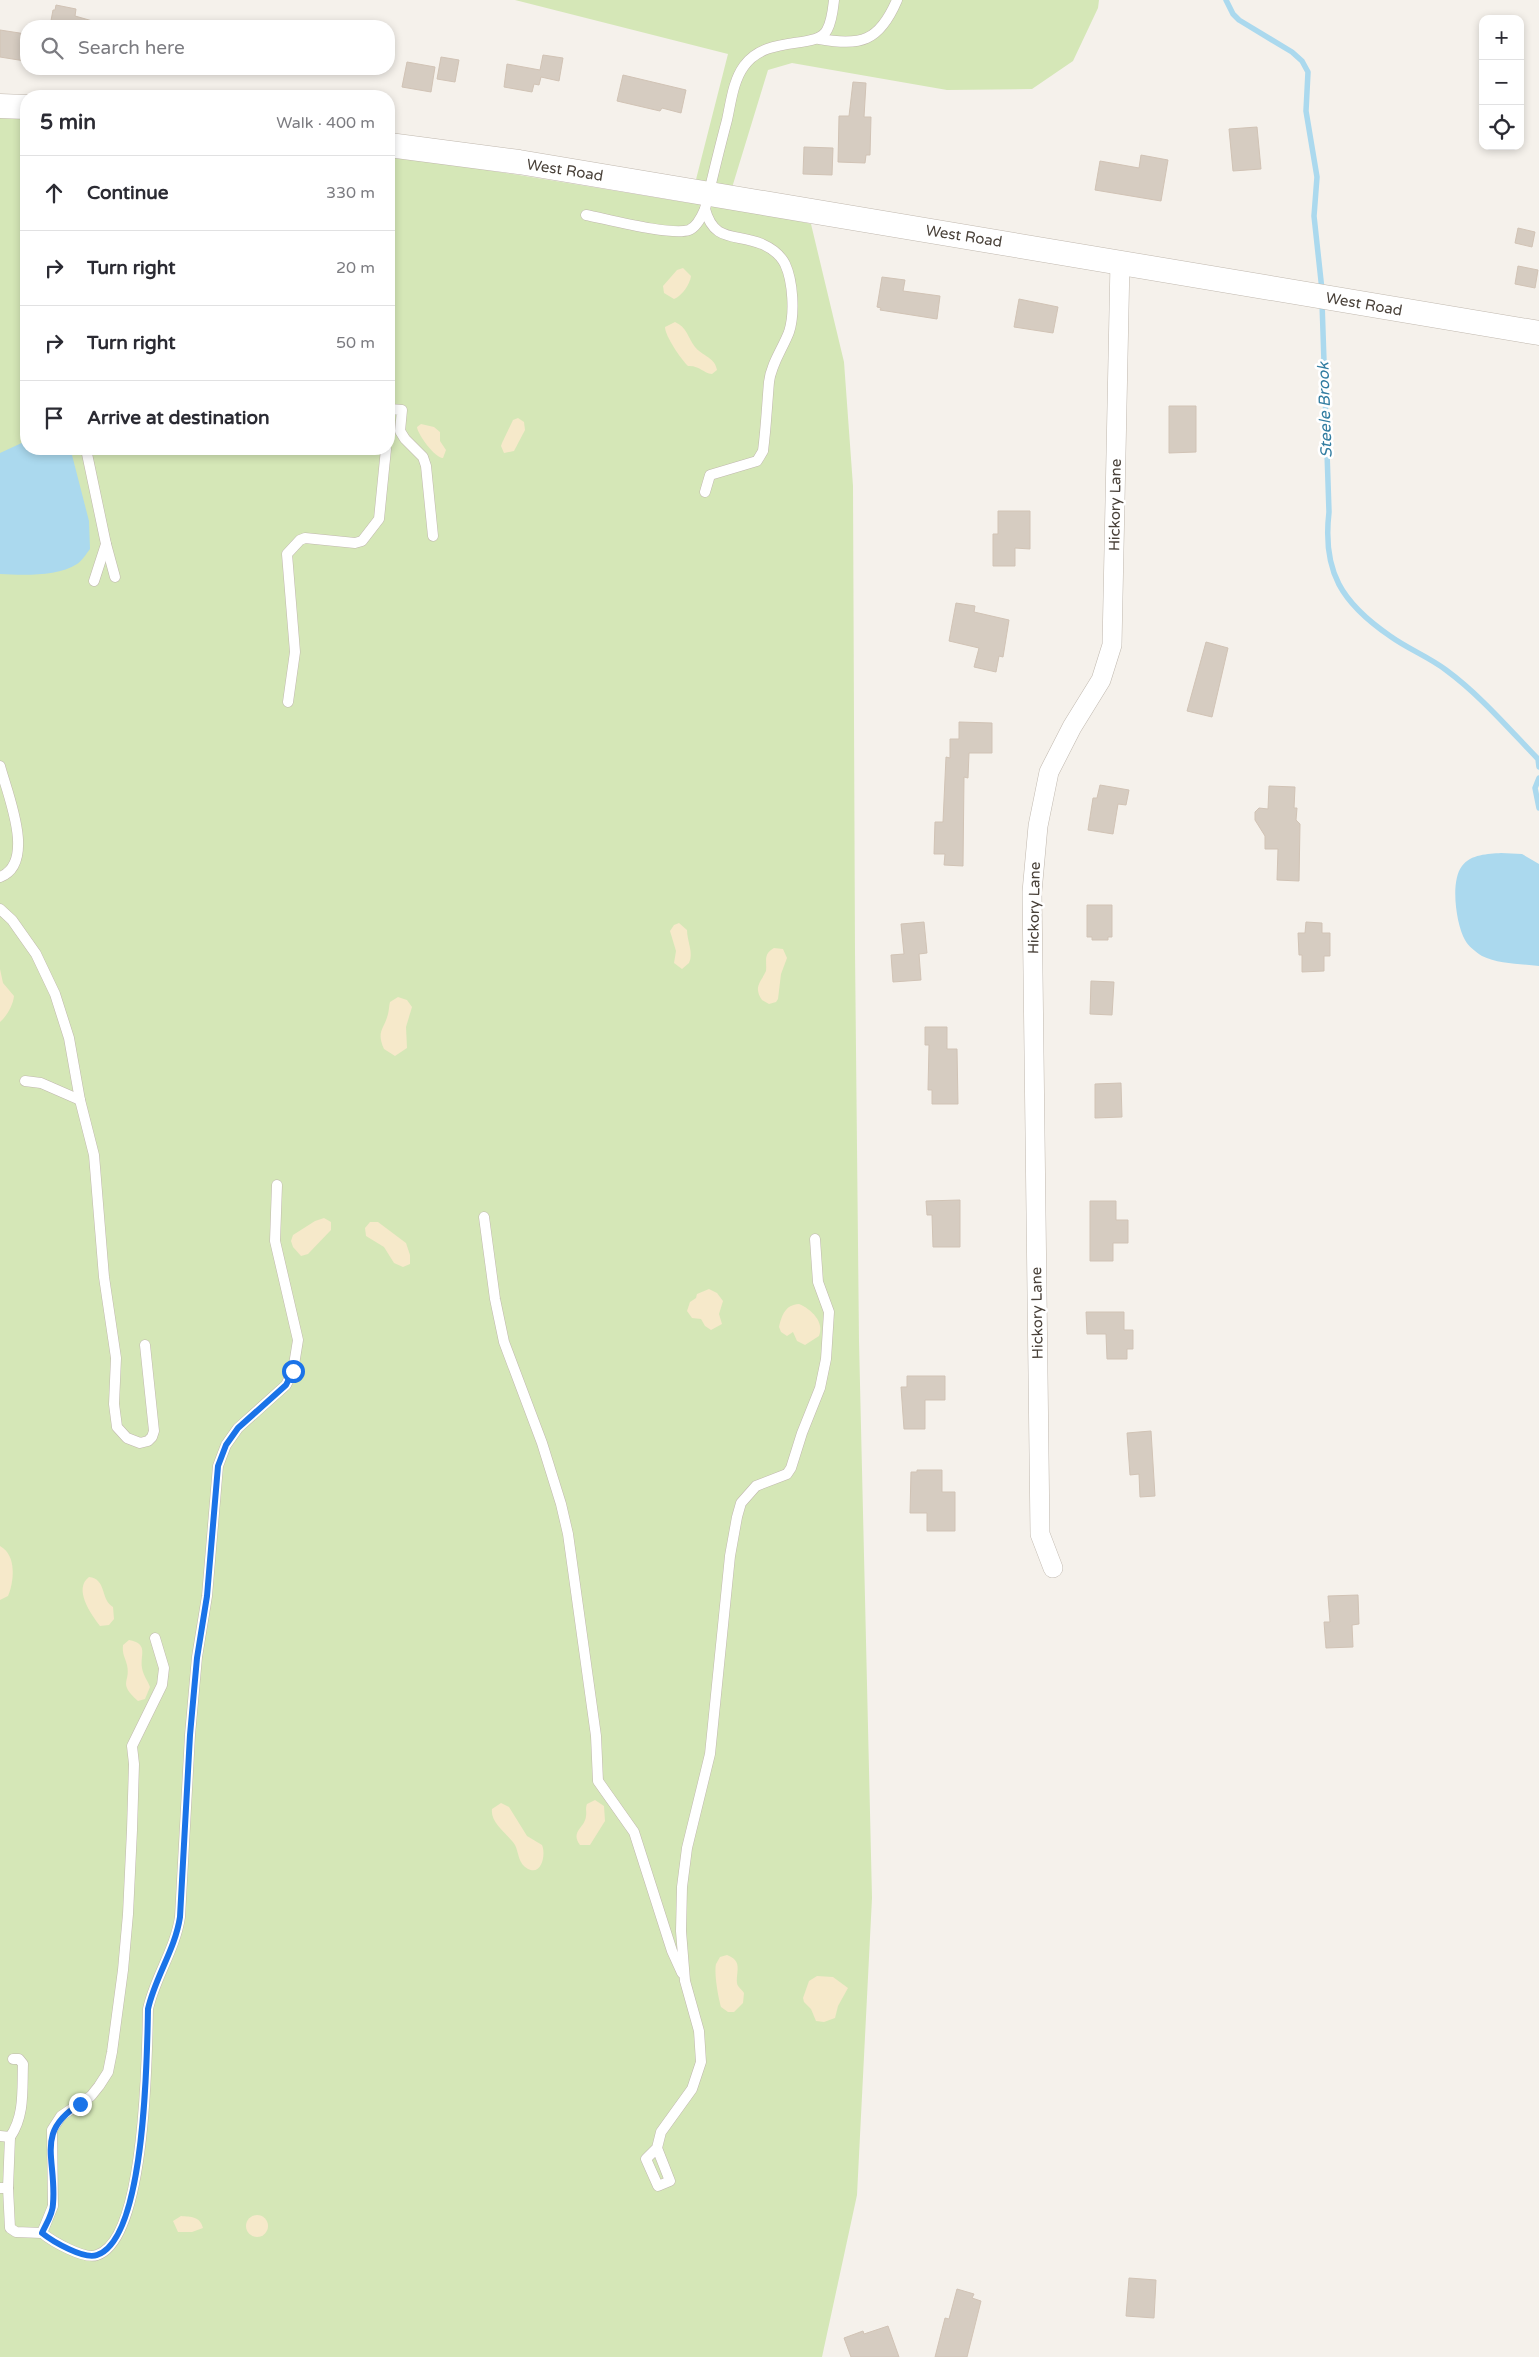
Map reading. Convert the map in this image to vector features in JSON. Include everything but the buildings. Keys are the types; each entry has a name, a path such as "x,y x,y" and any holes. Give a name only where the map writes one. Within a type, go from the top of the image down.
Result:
{"street":[{"path":"0,106 20,107"},
{"name":"West Road","path":"395,146 519,162 707,201 1120,262 1539,333"},
{"name":"Hickory Lane","path":"1053,1568 1040,1534 1032,892 1038,826 1049,772 1072,727 1101,680 1112,645 1120,262"}],"lane":[{"path":"819,39 827,30 834,0"},
{"path":"586,215 680,231 690,230 696,225 707,201 737,78 753,55 764,49 819,39 861,41 877,31 887,19 897,0"},
{"path":"827,30 831,41"},
{"path":"704,492 710,476 757,461 763,451 770,382 774,366 790,329 791,295 785,264 778,254 755,242 717,232 710,224 707,201"},
{"path":"395,409 402,410 400,431 405,439 424,457 433,536"},
{"path":"87,455 115,577"},
{"path":"288,702 295,652 287,554 300,540 305,538 355,543 362,540 379,519 385,455"},
{"path":"94,581 106,544"},
{"path":"0,766 20,843 13,865 7,874 0,877"},
{"path":"0,909 12,920 28,942 55,994 69,1038 80,1100 94,1155 104,1277 116,1358 115,1419 121,1433 133,1442 140,1443 148,1441 154,1431 145,1345"},
{"path":"25,1081 41,1083 80,1100"},
{"path":"13,2059 19,2060 23,2064 21,2112 15,2130 5,2136 4,2188 10,2228 16,2232 42,2233 50,2240 82,2254 98,2255 114,2241 122,2225 132,2192 142,2135 150,1997 174,1945 180,1917 190,1735 197,1658 207,1596 218,1466 226,1445 238,1428 286,1385 293,1371 297,1355 298,1340 275,1241 277,1185"},
{"path":"484,1217 495,1299 504,1342 542,1443 561,1504 568,1534 596,1736 598,1781 634,1832 672,1951 686,1981 700,2031 701,2062 692,2089 661,2132 657,2148"},
{"path":"686,1981 681,1931 682,1887 687,1848 710,1754 730,1556 737,1517 741,1503 756,1486 787,1474 792,1468 802,1433 820,1388 826,1359 829,1312 818,1282 815,1239"},
{"path":"42,2233 53,2206 52,2130 61,2116 91,2096 99,2086 108,2072 112,2052 128,1914 134,1764 132,1746 162,1685 164,1668 155,1638"}],"green space":[{"path":"515,0 1099,0 1098,8 1073,61 1032,89 947,90 792,63 768,70 727,204 811,224 844,362 853,486 859,1341 872,1898 857,2195 822,2357 0,2357 0,111 20,112 20,455 395,455 395,155 690,203 728,54"}],"sand":[{"path":"683,268 691,276 683,293 674,299 664,293 663,286 677,270"},
{"path":"675,322 685,330 698,350 714,362 717,370 712,374 688,366 678,353 670,341 665,327"},
{"path":"518,418 524,422 525,430 514,451 504,453 501,446 502,443 513,420"},
{"path":"421,424 434,427 440,432 440,441 446,450 443,458 432,450 418,431 417,427"},
{"path":"679,923 687,930 691,951 689,963 682,969 674,963 676,951 670,931 674,925"},
{"path":"774,948 783,949 787,958 781,974 778,999 776,1002 769,1004 762,1000 758,988 766,971 767,955"},
{"path":"0,969 3,983 14,996 9,1010 0,1022"},
{"path":"398,997 407,1000 412,1007 406,1027 407,1048 395,1056 384,1049 381,1034 390,1002"},
{"path":"324,1218 331,1222 331,1230 308,1254 301,1256 293,1247 291,1241 293,1235 315,1221"},
{"path":"370,1222 378,1222 406,1243 410,1255 410,1264 403,1267 394,1263 384,1247 366,1236 365,1228"},
{"path":"709,1289 717,1293 723,1301 719,1314 722,1324 711,1330 705,1326 701,1319 692,1318 687,1311 690,1302 696,1298 697,1294"},
{"path":"799,1304 816,1317 820,1326 819,1336 805,1345 797,1341 793,1332 787,1336 781,1332 779,1327 787,1309 790,1306"},
{"path":"0,1546 5,1550 12,1562 13,1576 8,1596 0,1600"},
{"path":"89,1577 99,1581 106,1599 113,1607 114,1619 109,1625 100,1626 85,1602 83,1588"},
{"path":"129,1640 139,1644 141,1647 143,1671 150,1687 145,1699 138,1701 126,1686 128,1671 123,1653 123,1645"},
{"path":"595,1800 604,1806 605,1821 590,1845 580,1845 577,1840 577,1833 585,1820 587,1804"},
{"path":"501,1803 509,1807 527,1836 542,1845 542,1863 537,1869 528,1869 522,1864 515,1845 494,1819 492,1809"},
{"path":"727,1955 732,1957 737,1963 737,1984 744,1993 743,2003 734,2012 728,2012 721,2007 717,1985 716,1964 720,1957"},
{"path":"817,1976 833,1977 848,1988 838,2006 835,2018 824,2022 816,2021 811,2009 804,2002 803,1998 809,1981"},
{"path":"257,2215 265,2218 268,2226 265,2234 257,2237 249,2234 246,2226 249,2218"},
{"path":"181,2216 197,2219 203,2228 192,2232 178,2232 173,2221"}],"water":[{"path":"20,444 20,455 72,455 89,521 90,549 79,563 50,573 0,574 0,453"},
{"path":"1522,854 1539,864 1539,966 1488,959 1468,944 1462,933 1457,914 1455,892 1458,873 1462,866 1470,859 1480,855"}],"waterway":[{"name":"Steele Brook","path":"1226,0 1233,14 1239,20 1292,52 1302,61 1308,72 1306,111 1317,177 1314,216 1322,290"},
{"name":"Steele Brook","path":"1322,302 1329,552 1339,584 1359,611 1373,624 1397,641 1439,665 1471,690 1538,759 1539,767"},
{"name":"Steele Brook","path":"1539,778 1535,788 1539,808"}],"route":[{"path":"80,2104 61,2116 52,2130 53,2206 42,2233 50,2240 82,2254 92,2256 98,2255 114,2241 122,2225 132,2192 141,2142 150,1997 174,1945 178,1930 183,1885 190,1735 197,1658 207,1596 213,1539 218,1466 226,1445 238,1428 286,1385 293,1371"}]}
